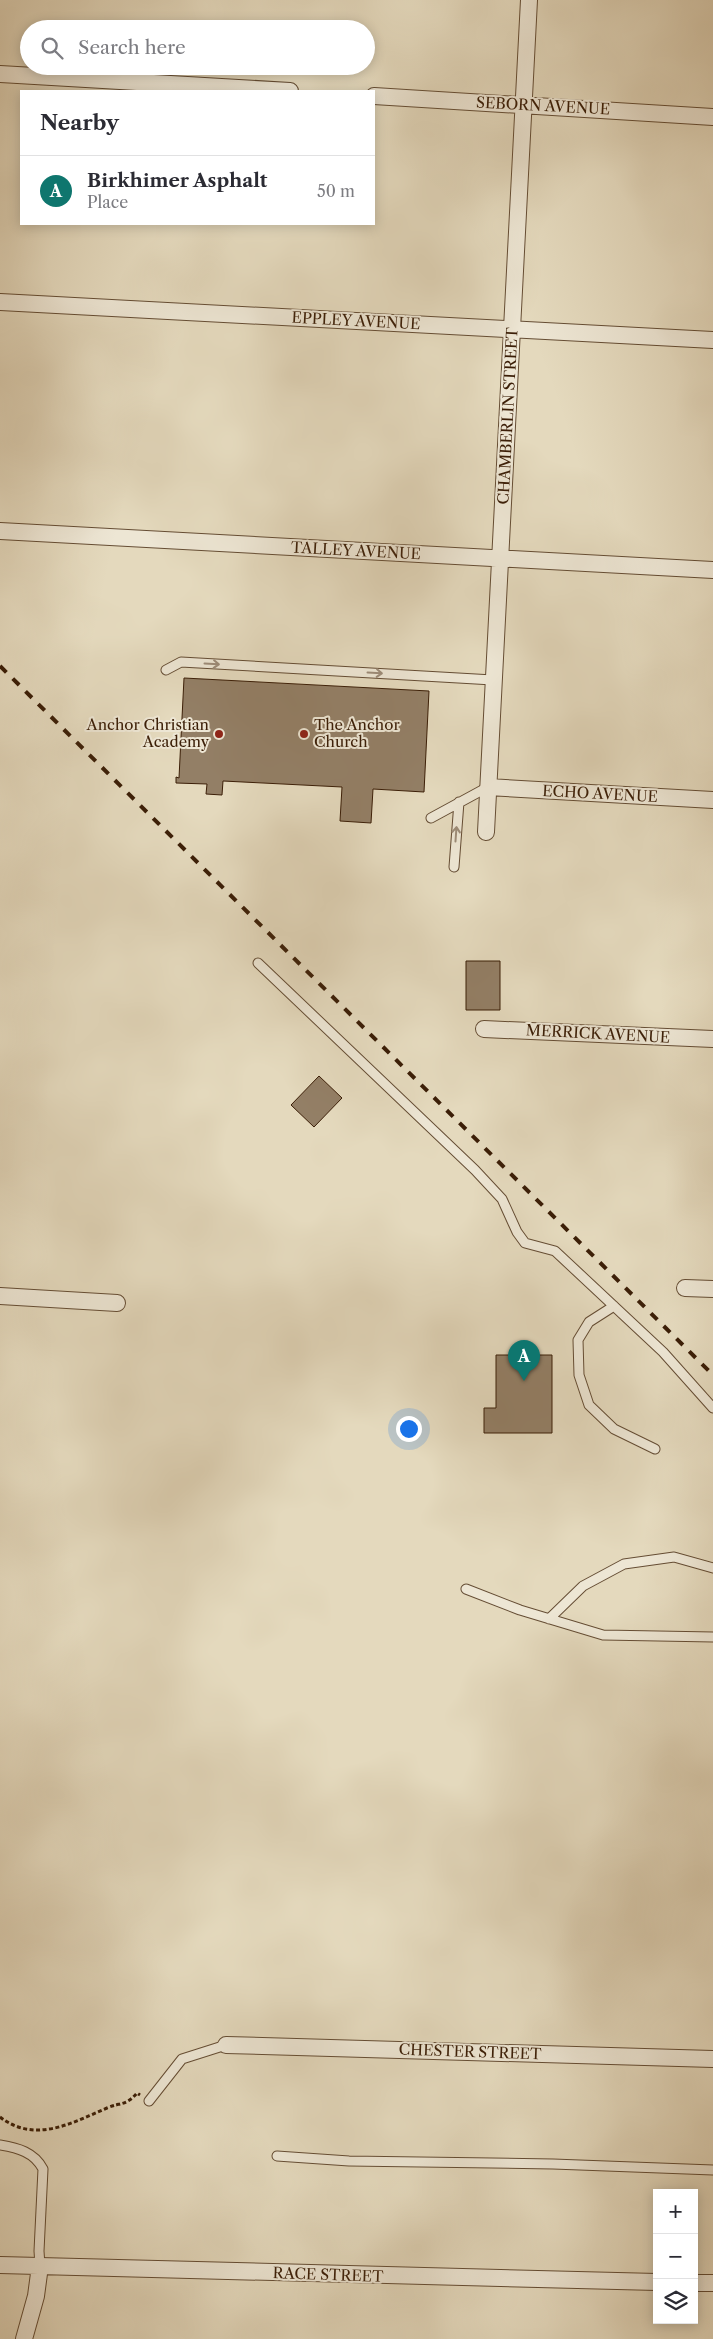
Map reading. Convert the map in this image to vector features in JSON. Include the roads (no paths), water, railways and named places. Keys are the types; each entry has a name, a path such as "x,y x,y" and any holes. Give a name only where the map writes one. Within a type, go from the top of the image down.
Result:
{"street":[{"name":"CHAMBERLIN STREET","path":"486,832 522,105 529,0"},
{"path":"0,74 273,90"},
{"name":"SEBORN AVENUE","path":"375,96 713,116"},
{"name":"EPPLEY AVENUE","path":"0,302 713,340"},
{"name":"TALLEY AVENUE","path":"0,531 713,570"},
{"name":"ECHO AVENUE","path":"488,788 713,800"},
{"name":"MERRICK AVENUE","path":"484,1028 713,1039"},
{"path":"686,1288 713,1289"},
{"path":"0,1296 117,1303"},
{"name":"CHESTER STREET","path":"226,2045 713,2059"},
{"name":"RACE STREET","path":"0,2265 653,2282"},
{"path":"24,2339 36,2296 40,2266"},
{"path":"698,2283 713,2283"}],"lane":[{"path":"166,670 181,662 493,680"},
{"path":"431,818 458,802 488,788"},
{"path":"454,867 458,802"},
{"path":"258,963 475,1170 502,1199 517,1232 526,1243 555,1251 663,1352 713,1408"},
{"path":"614,1306 590,1322 578,1340 579,1374 590,1405 614,1429 655,1449"},
{"path":"549,1619 583,1586 624,1564 674,1556 713,1568"},
{"path":"466,1589 549,1619 603,1635 713,1637"},
{"path":"149,2101 182,2059 226,2045"},
{"path":"0,2145 30,2153 43,2169 40,2266"},
{"path":"276,2156 358,2161 554,2164 713,2170"}],"railway":[{"path":"0,666 713,1375"}],"place":[{"name":"Anchor Christian Academy","path":"219,734"},
{"name":"The Anchor Church","path":"304,734"},
{"name":"Birkhimer Asphalt","path":"524,1381"}]}
